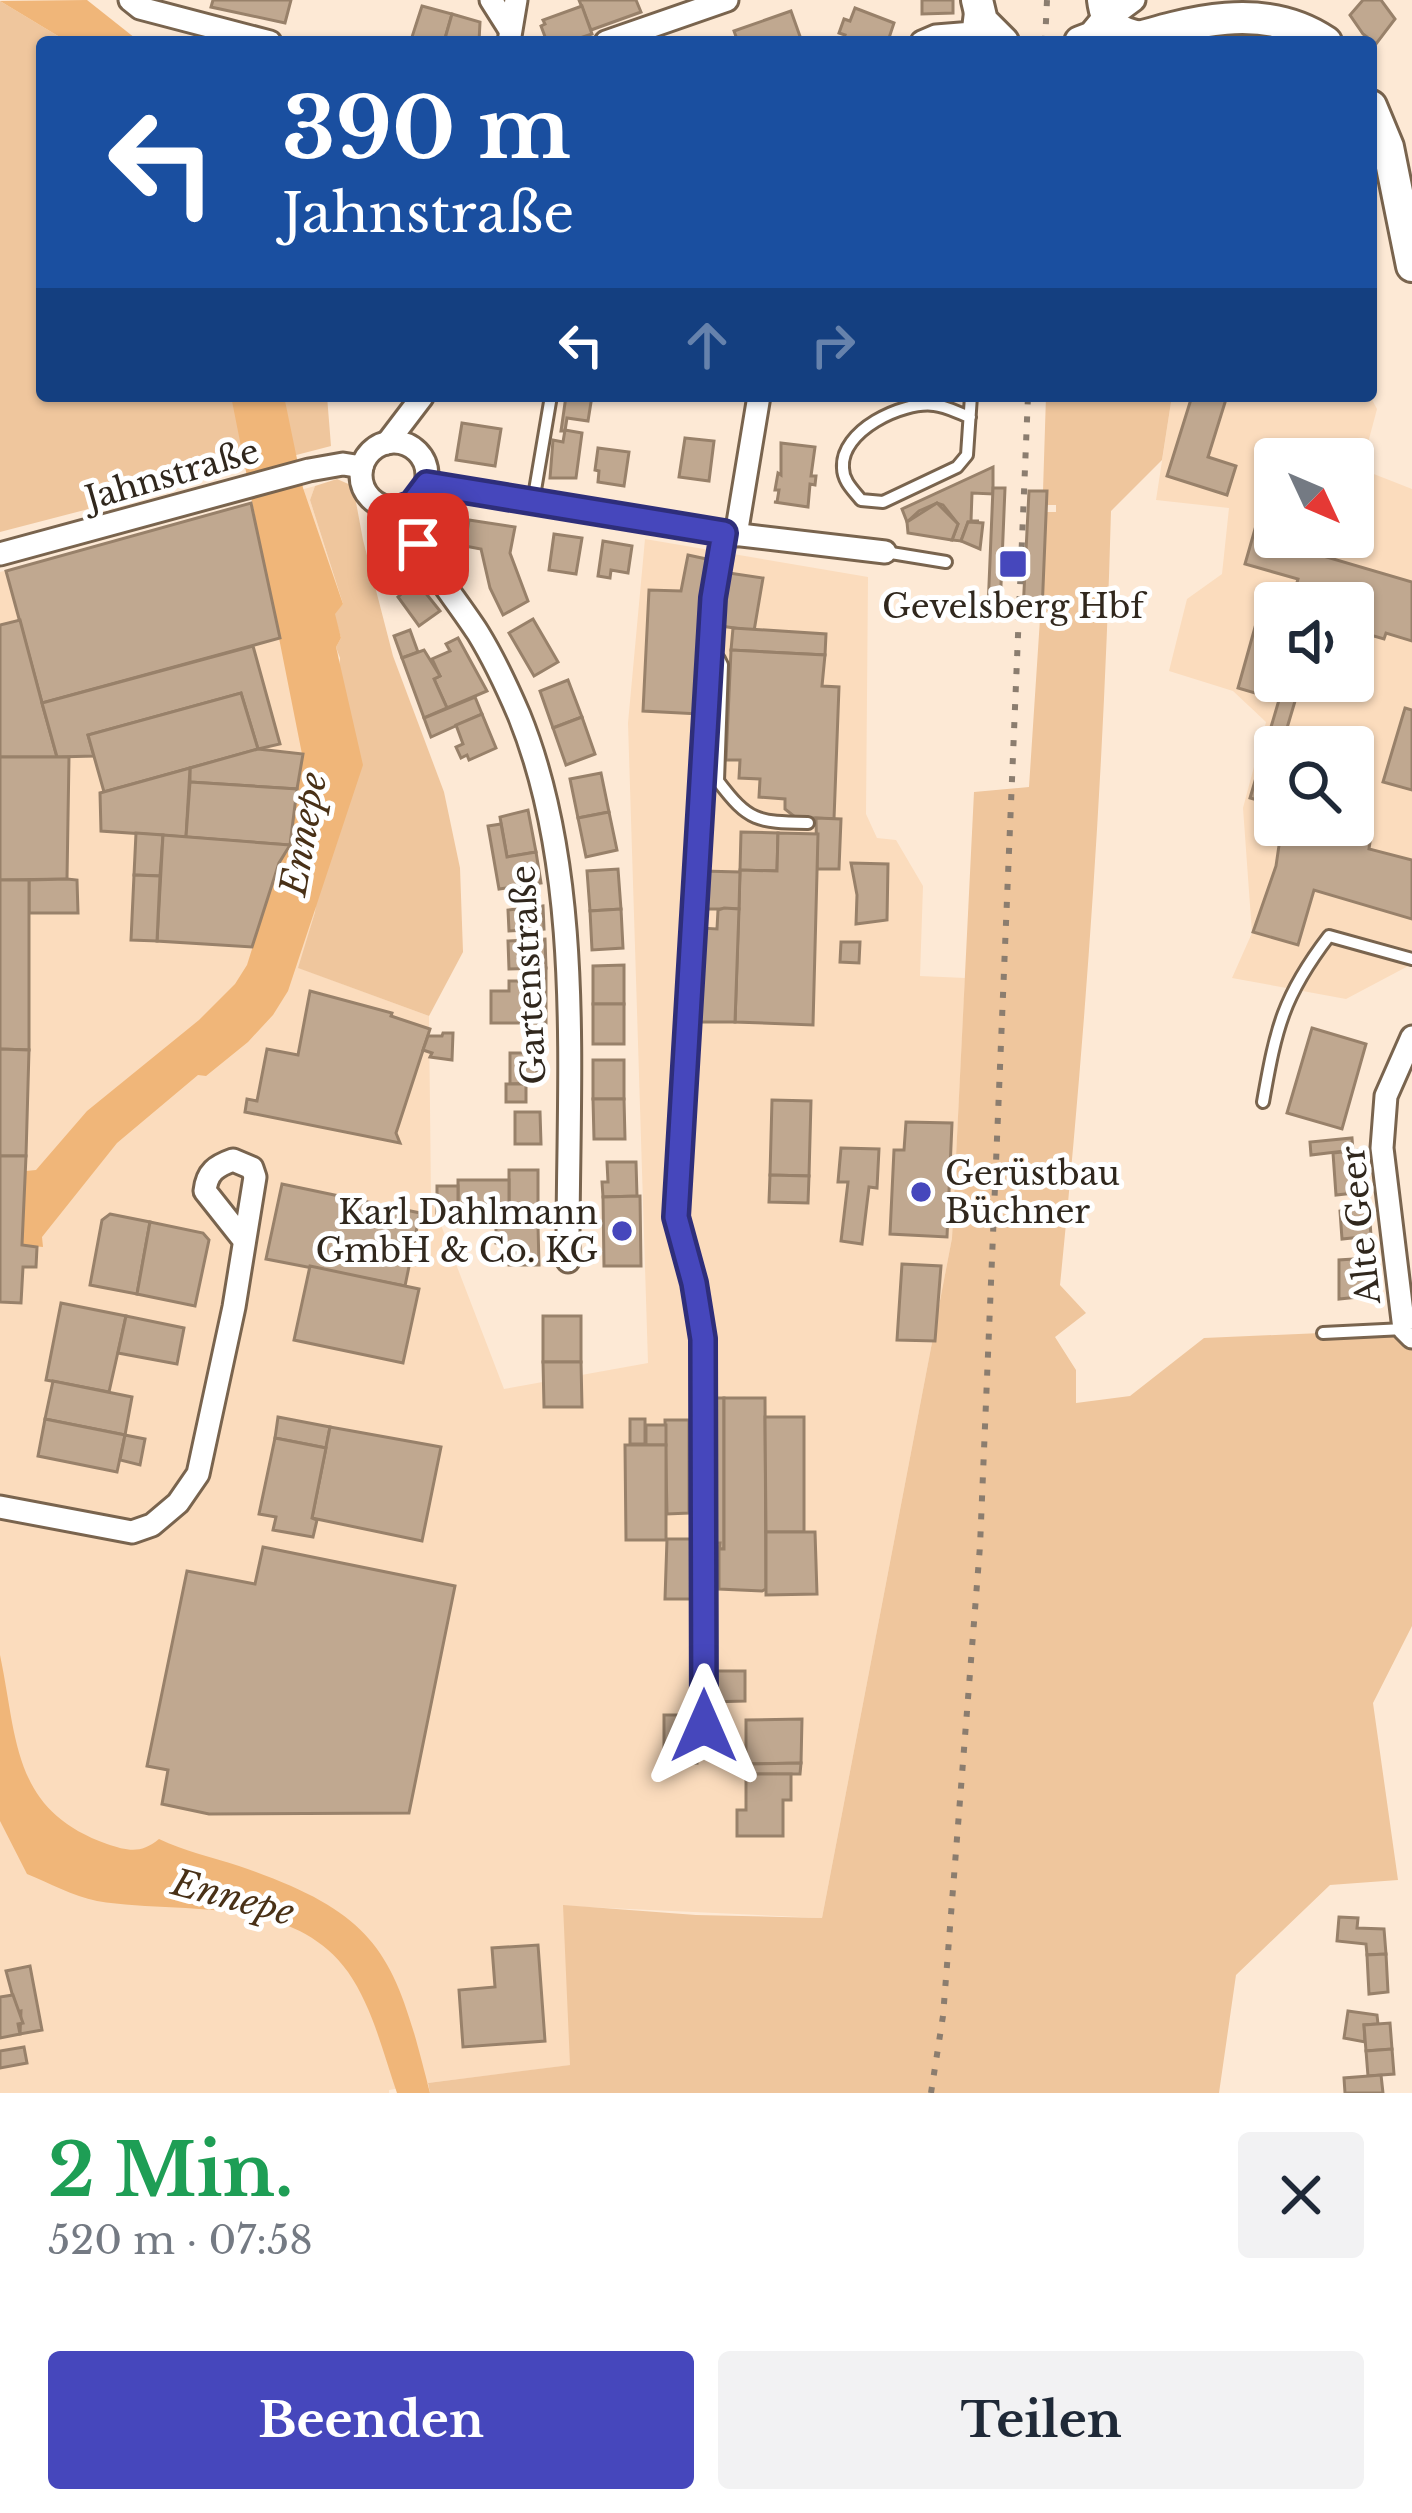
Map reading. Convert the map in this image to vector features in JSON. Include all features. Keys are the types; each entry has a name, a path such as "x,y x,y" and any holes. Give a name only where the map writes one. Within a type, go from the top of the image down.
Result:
{"main road":[{"path":"1118,25 1255,16 1296,25 1315,36"},
{"path":"1377,124 1397,184 1412,266"}],"street":[{"path":"130,0 140,8 247,36"},
{"path":"490,0 509,36"},
{"path":"509,36 516,0"},
{"path":"623,36 727,0"},
{"path":"1118,25 1134,0"},
{"path":"936,36 975,21"},
{"path":"387,443 418,402"},
{"path":"416,450 422,402"},
{"path":"704,1726 703,1339 676,1217 713,598 758,402"},
{"path":"397,442 416,450 424,460 427,484 412,504 379,506 370,499 361,478 362,467 376,447 397,442"},
{"name":"Jahnstraße","path":"0,554 309,470 343,464 362,467"},
{"path":"427,484 730,534 885,552"},
{"name":"Gartenstraße","path":"401,508 409,529 501,676 548,804 566,933 568,1261"},
{"name":"Alte Geer","path":"1408,1333 1382,1148 1386,1096 1412,1037"},
{"path":"1,1507 132,1532 152,1525 178,1503 199,1474 234,1307 243,1239"}],"lane":[{"path":"533,502 550,402"},
{"path":"927,402 908,406 850,441 842,463 845,479 861,500 883,502 957,466 967,455 971,402"},
{"path":"940,402 970,417"},
{"path":"885,552 946,562"},
{"path":"710,659 722,664 718,781 746,816 775,823 808,823"},
{"path":"1263,1102 1276,1028 1287,998 1329,936 1412,959"},
{"path":"1323,1333 1408,1333"}],"shaded area":[{"path":"0,1 58,36 36,36 36,402 327,402 331,446 0,532"},
{"path":"1046,402 1171,402 1162,460 1111,511 1093,898 1060,1285 1086,1313 1055,1337 1076,1370 1076,1403 1130,1396 1204,1338 1412,1329 1412,1626 1373,1703 1398,1880 1330,1885 1236,1975 1219,2093 430,2093 428,2083 570,2065 563,1905 822,1918 952,1238 974,792 1029,787 1047,512 1056,512 1056,505 1047,505 1043,491"},
{"path":"1171,402 1373,402 1377,409 1369,438 1254,438 1254,558 1374,558 1374,474 1412,489 1412,964 1346,999 1232,978 1252,933 1243,808 1254,767 1254,846 1374,846 1374,726 1265,726 1233,691 1169,671 1187,599 1222,574 1229,508 1156,500"},
{"path":"337,479 353,486 393,656 444,792 460,868 463,952 429,1016 298,968 315,912 340,658 336,647 341,638 334,614 343,604 310,500 315,486"},
{"path":"315,486 310,500 343,604 315,912 299,968 429,1016 431,1199 504,1389 648,1363 628,723 645,539 868,577 866,814 877,838 896,840 923,886 920,976 965,978 952,1238 822,1918 564,1906 571,2065 428,2083 389,2093 0,2093 0,572"}],"water":[{"path":"87,0 132,36 58,36 0,1"},
{"name":"Ennepe","path":"232,402 285,402 303,488 343,604 335,614 341,638 336,647 363,765 288,991 273,1015 248,1042 206,1076 198,1075 117,1143 42,1237 43,1247 22,1245 26,1171 36,1170 87,1111 199,1020 247,965 279,863 289,850 302,754"},
{"name":"Ennepe","path":"0,1655 25,1769 53,1812 76,1830 115,1846 140,1849 159,1839 239,1866 287,1884 353,1923 392,1973 430,2093 397,2093 357,1986 324,1947 296,1930 232,1912 97,1901 27,1874 0,1821"}],"building":[{"path":"213,0 291,0 285,23 211,7"},
{"path":"579,0 636,0 641,12 591,30"},
{"path":"922,0 953,0 953,13 922,14"},
{"path":"1363,0 1381,0 1395,19 1377,43 1377,36 1363,34 1350,15"},
{"path":"422,6 452,14 446,36 412,36"},
{"path":"582,6 592,34 545,36 543,20"},
{"path":"855,8 894,23 890,36 839,33 844,19 850,21"},
{"path":"791,11 800,36 736,36 734,31"},
{"path":"452,14 480,22 479,36 446,36"},
{"path":"565,402 591,402 588,421 567,418 565,431 561,431"},
{"path":"1190,402 1225,402 1208,457 1236,466 1227,495 1167,476"},
{"path":"462,423 501,429 495,466 456,460"},
{"path":"565,430 582,433 576,478 550,478 553,440 563,442"},
{"path":"685,438 714,441 709,481 679,477"},
{"path":"781,443 815,447 811,476 816,476 815,485 810,484 808,507 774,502 778,473 781,475"},
{"path":"598,448 629,452 624,486 598,482"},
{"path":"993,467 993,494 972,493 971,521 979,521 968,522 961,541 952,540 958,524 943,505 919,511 907,522 902,509"},
{"path":"993,488 1005,488 1000,609 988,609"},
{"path":"1029,491 1047,491 1042,612 1023,611"},
{"path":"251,503 280,638 42,703 6,571"},
{"path":"937,503 958,524 952,540 908,533 907,522"},
{"path":"469,520 515,527 510,553 528,601 503,615 490,588 481,549 465,546"},
{"path":"968,522 983,523 980,549 961,541"},
{"path":"1254,532 1254,558 1330,558 1412,582 1412,641 1386,633 1384,639 1374,636 1374,582 1297,582 1245,564"},
{"path":"554,534 582,538 576,574 549,570"},
{"path":"603,541 632,546 628,573 611,570 610,578 598,576"},
{"path":"688,555 711,560 699,714 643,711 649,590 681,591"},
{"path":"729,573 763,578 754,631 721,626"},
{"path":"416,581 440,611 419,626 398,597"},
{"path":"533,619 558,662 534,676 509,633"},
{"path":"20,620 57,757 0,757 0,625"},
{"path":"733,628 826,634 825,655 731,650"},
{"path":"410,630 418,652 402,658 394,636"},
{"path":"1254,631 1254,693 1238,688"},
{"path":"458,638 487,691 447,708 434,679 440,676 432,659 450,651 446,644"},
{"path":"253,646 280,744 258,749 241,693 88,735 94,756 57,757 42,703"},
{"path":"424,650 440,676 434,679 447,708 424,718 402,658"},
{"path":"731,650 825,655 822,686 839,687 834,819 795,817 785,809 785,799 759,797 760,779 739,778 740,760 726,760"},
{"path":"568,680 582,717 553,728 540,691"},
{"path":"241,693 258,749 104,792 88,735"},
{"path":"475,697 482,714 431,737 424,718"},
{"path":"1278,702 1295,702 1288,726 1271,726"},
{"path":"1405,708 1412,710 1412,790 1383,782"},
{"path":"482,714 496,748 469,760 467,755 461,758 456,747 463,744 456,725"},
{"path":"582,717 595,754 566,765 553,728"},
{"path":"258,749 303,754 297,789 190,782 190,768"},
{"path":"0,757 69,757 67,879 0,880"},
{"path":"190,768 186,837 101,831 100,793"},
{"path":"601,773 609,812 578,818 570,779"},
{"path":"190,782 297,789 290,845 186,837"},
{"path":"528,810 536,852 507,857 500,817"},
{"path":"609,812 617,850 586,857 578,818"},
{"path":"816,818 841,819 839,869 817,869"},
{"path":"501,824 507,857 536,852 541,883 499,889 488,826"},
{"path":"741,832 778,833 777,871 740,870"},
{"path":"136,833 163,835 160,876 134,875"},
{"path":"778,833 818,834 813,1025 735,1022 740,870 777,871"},
{"path":"163,835 290,845 279,863 252,947 157,941"},
{"path":"1279,846 1369,846 1412,860 1412,919 1314,890 1298,945 1253,932"},
{"path":"851,863 888,864 887,920 856,924"},
{"path":"618,869 621,909 590,911 587,871"},
{"path":"701,871 740,872 739,909 700,909"},
{"path":"134,875 160,876 157,941 131,940"},
{"path":"0,880 29,880 29,1050 0,1049"},
{"path":"29,880 77,880 78,913 29,913"},
{"path":"543,906 544,929 509,931 508,910"},
{"path":"621,909 623,948 592,950 590,911"},
{"path":"739,909 735,1022 698,1022 701,928 717,929 718,910"},
{"path":"545,939 546,968 509,969 508,941"},
{"path":"841,942 860,942 859,963 840,962"},
{"path":"624,965 624,1004 593,1004 593,966"},
{"path":"546,968 546,1023 491,1023 491,991 509,991 509,981 527,981 526,969"},
{"path":"310,991 392,1013 430,1029 396,1133 400,1143 245,1112 247,1099 257,1101 267,1049 298,1055"},
{"path":"593,1004 624,1004 624,1044 593,1044"},
{"path":"1312,1028 1366,1044 1342,1129 1287,1113"},
{"path":"453,1033 452,1060 430,1057 432,1053 423,1050 428,1036"},
{"path":"0,1049 29,1050 26,1156 0,1156"},
{"path":"510,1053 537,1053 537,1083 510,1084"},
{"path":"593,1060 624,1060 624,1099 593,1099"},
{"path":"506,1084 526,1084 526,1102 506,1102"},
{"path":"593,1099 624,1099 625,1139 594,1139"},
{"path":"772,1100 811,1101 809,1176 770,1175"},
{"path":"515,1112 540,1112 541,1144 515,1144"},
{"name":"Gerüstbau Büchner","path":"906,1122 952,1123 947,1237 890,1234 894,1150 904,1150"},
{"path":"1352,1138 1353,1150 1311,1155 1310,1142"},
{"path":"841,1148 879,1149 877,1188 869,1187 862,1244 841,1241 848,1182 838,1182"},
{"path":"1361,1150 1364,1192 1336,1195 1333,1153"},
{"path":"0,1156 26,1156 22,1245 37,1247 36,1267 23,1267 21,1303 0,1302"},
{"path":"607,1162 636,1162 637,1196 603,1197"},
{"path":"509,1170 538,1170 538,1207 509,1207"},
{"path":"770,1175 809,1176 808,1203 769,1202"},
{"path":"458,1180 509,1180 509,1208 458,1209"},
{"path":"282,1184 420,1213 405,1286 266,1259"},
{"path":"437,1186 458,1186 458,1215 437,1215"},
{"name":"Karl Dahlmann GmbH & Co. KG","path":"640,1196 641,1266 604,1266 603,1197"},
{"path":"1369,1207 1371,1236 1342,1239 1340,1211"},
{"path":"110,1214 150,1222 137,1294 90,1285 102,1220"},
{"path":"150,1222 203,1233 209,1240 195,1306 137,1294"},
{"path":"496,1226 538,1226 539,1265 509,1265 508,1243 496,1243"},
{"path":"1368,1258 1369,1296 1339,1299 1339,1260"},
{"path":"902,1264 941,1266 935,1341 897,1340"},
{"path":"310,1266 419,1289 403,1363 294,1340"},
{"path":"61,1303 126,1316 109,1392 46,1380"},
{"path":"126,1316 184,1328 177,1364 118,1353"},
{"path":"543,1316 581,1316 581,1362 543,1362"},
{"path":"543,1362 581,1362 582,1407 544,1407"},
{"path":"53,1381 132,1397 125,1435 45,1419"},
{"path":"709,1398 724,1398 724,1549 719,1549 720,1543 709,1543"},
{"path":"724,1398 765,1398 766,1589 762,1591 719,1589 719,1549 724,1549"},
{"path":"278,1417 330,1427 326,1448 275,1438"},
{"path":"765,1417 804,1417 804,1532 766,1532"},
{"path":"45,1419 125,1435 117,1472 38,1456"},
{"path":"630,1419 645,1419 645,1444 630,1444"},
{"path":"665,1420 689,1420 689,1513 667,1514"},
{"path":"646,1425 666,1425 666,1445 646,1445"},
{"path":"330,1427 441,1447 422,1541 312,1518"},
{"path":"125,1435 145,1439 140,1465 120,1460"},
{"path":"275,1438 326,1448 312,1518 317,1520 313,1537 273,1530 276,1517 259,1514"},
{"path":"625,1445 666,1445 666,1540 626,1540"},
{"path":"766,1532 815,1532 817,1594 766,1595"},
{"path":"667,1539 698,1539 696,1599 665,1599"},
{"path":"263,1547 455,1586 409,1813 209,1814 162,1804 168,1770 147,1766 187,1571 255,1584"},
{"path":"708,1671 745,1671 745,1701 708,1702"},
{"path":"664,1715 688,1715 688,1730 697,1730 697,1763 664,1764"},
{"path":"802,1719 801,1763 746,1764 746,1720"},
{"path":"801,1763 800,1774 745,1774 746,1764"},
{"path":"746,1774 791,1774 791,1800 783,1800 783,1836 737,1836 737,1810 746,1810"},
{"path":"1339,1917 1358,1918 1357,1928 1384,1929 1386,1954 1367,1955 1366,1944 1337,1941"},
{"path":"538,1945 545,2041 463,2047 459,1990 495,1987 492,1948"},
{"path":"1386,1954 1388,1992 1369,1994 1367,1955"},
{"path":"30,1966 42,2030 20,2034 21,2011 17,2012 6,1971"},
{"path":"13,1995 23,2023 18,2024 20,2034 0,2038 0,1997"},
{"path":"1348,2011 1377,2015 1378,2024 1364,2025 1365,2042 1344,2038"},
{"path":"1390,2023 1392,2049 1366,2051 1364,2025"},
{"path":"24,2047 27,2063 0,2068 0,2051"},
{"path":"1392,2049 1394,2074 1368,2076 1366,2051"},
{"path":"1381,2075 1383,2093 1345,2093 1344,2078"}],"railway":[{"path":"1045,36 1047,0"},
{"path":"931,2093 943,2016 980,1546 1028,402"}],"place":[{"name":"Gevelsberg Hbf","path":"1013,564"},
{"name":"Gerüstbau Büchner","path":"921,1192"},
{"name":"Karl Dahlmann GmbH & Co. KG","path":"622,1231"}],"route":[{"path":"418,544 401,508 422,495 427,484 724,533 713,598 676,1217 703,1339 704,1726"}]}
